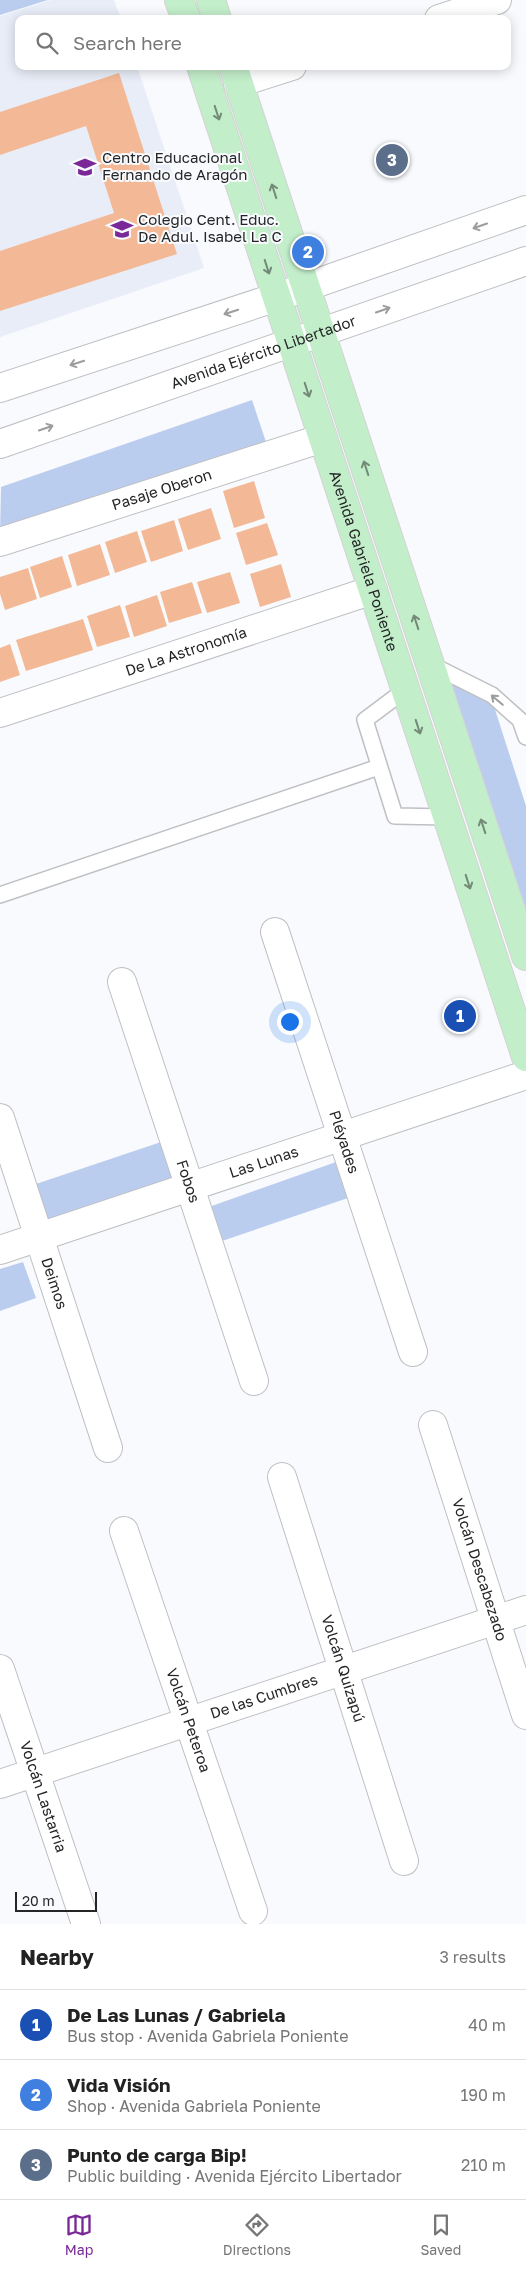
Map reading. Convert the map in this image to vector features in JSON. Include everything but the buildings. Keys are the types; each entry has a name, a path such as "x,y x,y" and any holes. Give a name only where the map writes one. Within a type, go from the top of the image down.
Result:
{"main road":[{"path":"179,0 185,15"},
{"path":"211,0 216,15"},
{"name":"Avenida Gabriela Poniente","path":"202,70 526,1057"},
{"path":"236,75 526,953"}],"street":[{"path":"451,15 497,0"},
{"path":"236,75 267,70"},
{"path":"0,388 277,297 526,210"},
{"name":"Avenida Ejército Libertador","path":"0,444 292,344 320,331 526,261"},
{"name":"Pasaje Oberon","path":"0,542 323,438"},
{"name":"De La Astronomía","path":"0,713 373,590"},
{"name":"Pléyades","path":"275,932 414,1352"},
{"name":"Fobos","path":"122,982 254,1381"},
{"name":"Las Lunas","path":"0,1250 526,1075"},
{"name":"Deimos","path":"0,1118 108,1448"},
{"name":"Volcán Descabezado","path":"433,1425 526,1715"},
{"name":"Volcán Quizapú","path":"282,1477 404,1861"},
{"name":"Volcán Peteroa","path":"124,1530 253,1911"},
{"name":"De las Cumbres","path":"0,1784 526,1610"},
{"name":"Volcán Lastarria","path":"0,1669 86,1924"}],"lane":[{"path":"430,664 492,695 520,720 526,737"},
{"path":"405,690 365,720 395,816 447,817"},
{"path":"0,896 379,767"}],"shaded area":[{"path":"0,0 48,0 0,15"},
{"name":"Centro Educacional Fernando de Aragón","path":"51,0 114,0 120,15 15,15 15,70 138,70 204,268 0,337 0,16"},
{"path":"252,400 268,448 0,535 1,487"},
{"path":"427,676 491,697 526,806 526,942"},
{"path":"164,1141 174,1178 44,1221 33,1185"},
{"path":"336,1162 348,1198 222,1241 209,1207"},
{"path":"23,1262 36,1298 0,1311 0,1269"}],"place":[{"name":"Punto de carga Bip!","path":"392,160"},
{"name":"Centro Educacional Fernando de Aragón","path":"85,167"},
{"name":"Colegio Cent. Educ. De Adul. Isabel La C","path":"122,229"},
{"name":"Vida Visión","path":"308,252"},
{"name":"De Las Lunas / Gabriela","path":"460,1016"}]}
